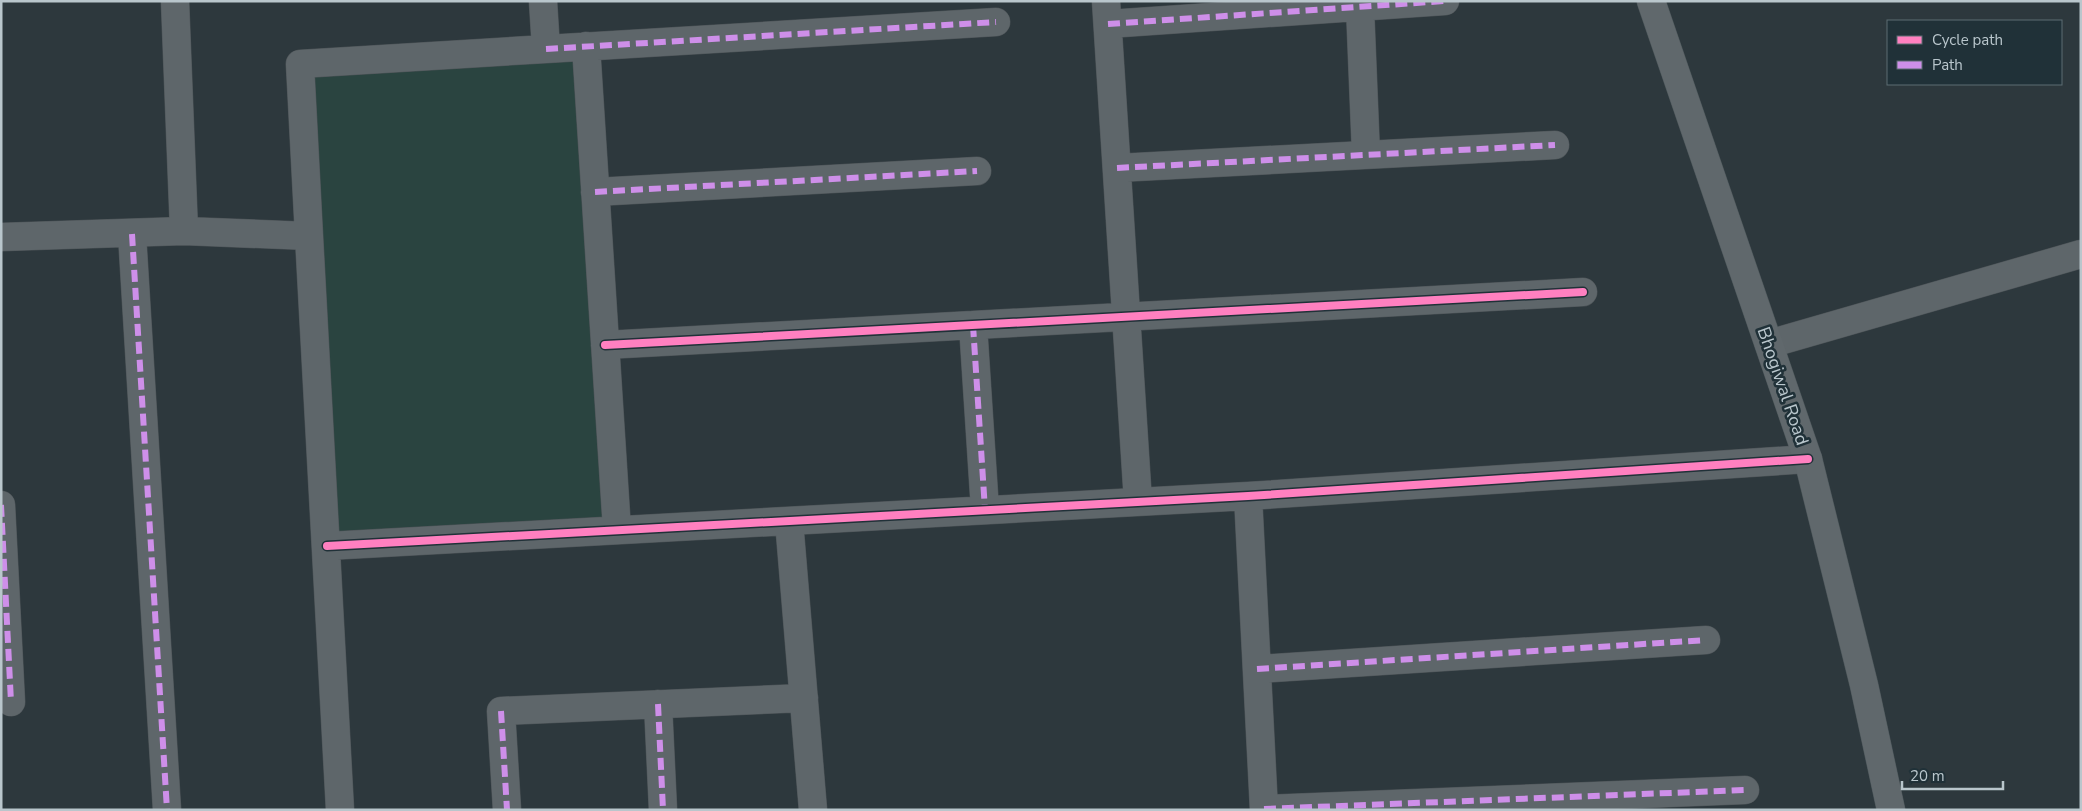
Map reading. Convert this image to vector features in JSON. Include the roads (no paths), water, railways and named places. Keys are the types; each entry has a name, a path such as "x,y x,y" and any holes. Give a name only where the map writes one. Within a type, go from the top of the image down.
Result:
{"main road":[{"name":"Bhogiwal Road","path":"1651,1 1808,459 1864,685 1890,810"}],"street":[{"path":"175,1 184,231"},
{"path":"543,1 546,49"},
{"path":"1138,502 1107,13 1360,7 1444,1"},
{"path":"1360,7 1366,155"},
{"path":"340,810 300,64 996,22"},
{"path":"586,46 617,530"},
{"path":"1117,168 1554,146"},
{"path":"595,192 977,171"},
{"path":"1,237 184,231 309,236"},
{"path":"132,234 167,810"},
{"path":"1770,344 2081,254"},
{"path":"605,345 1582,292"},
{"path":"974,324 985,510"},
{"path":"327,546 1248,496 1808,459"},
{"path":"1248,496 1264,810 1746,790"},
{"path":"1,505 11,702"},
{"path":"789,521 813,810"},
{"path":"1257,669 1706,640"},
{"path":"507,810 502,711 804,698"},
{"path":"658,704 663,810"}]}
